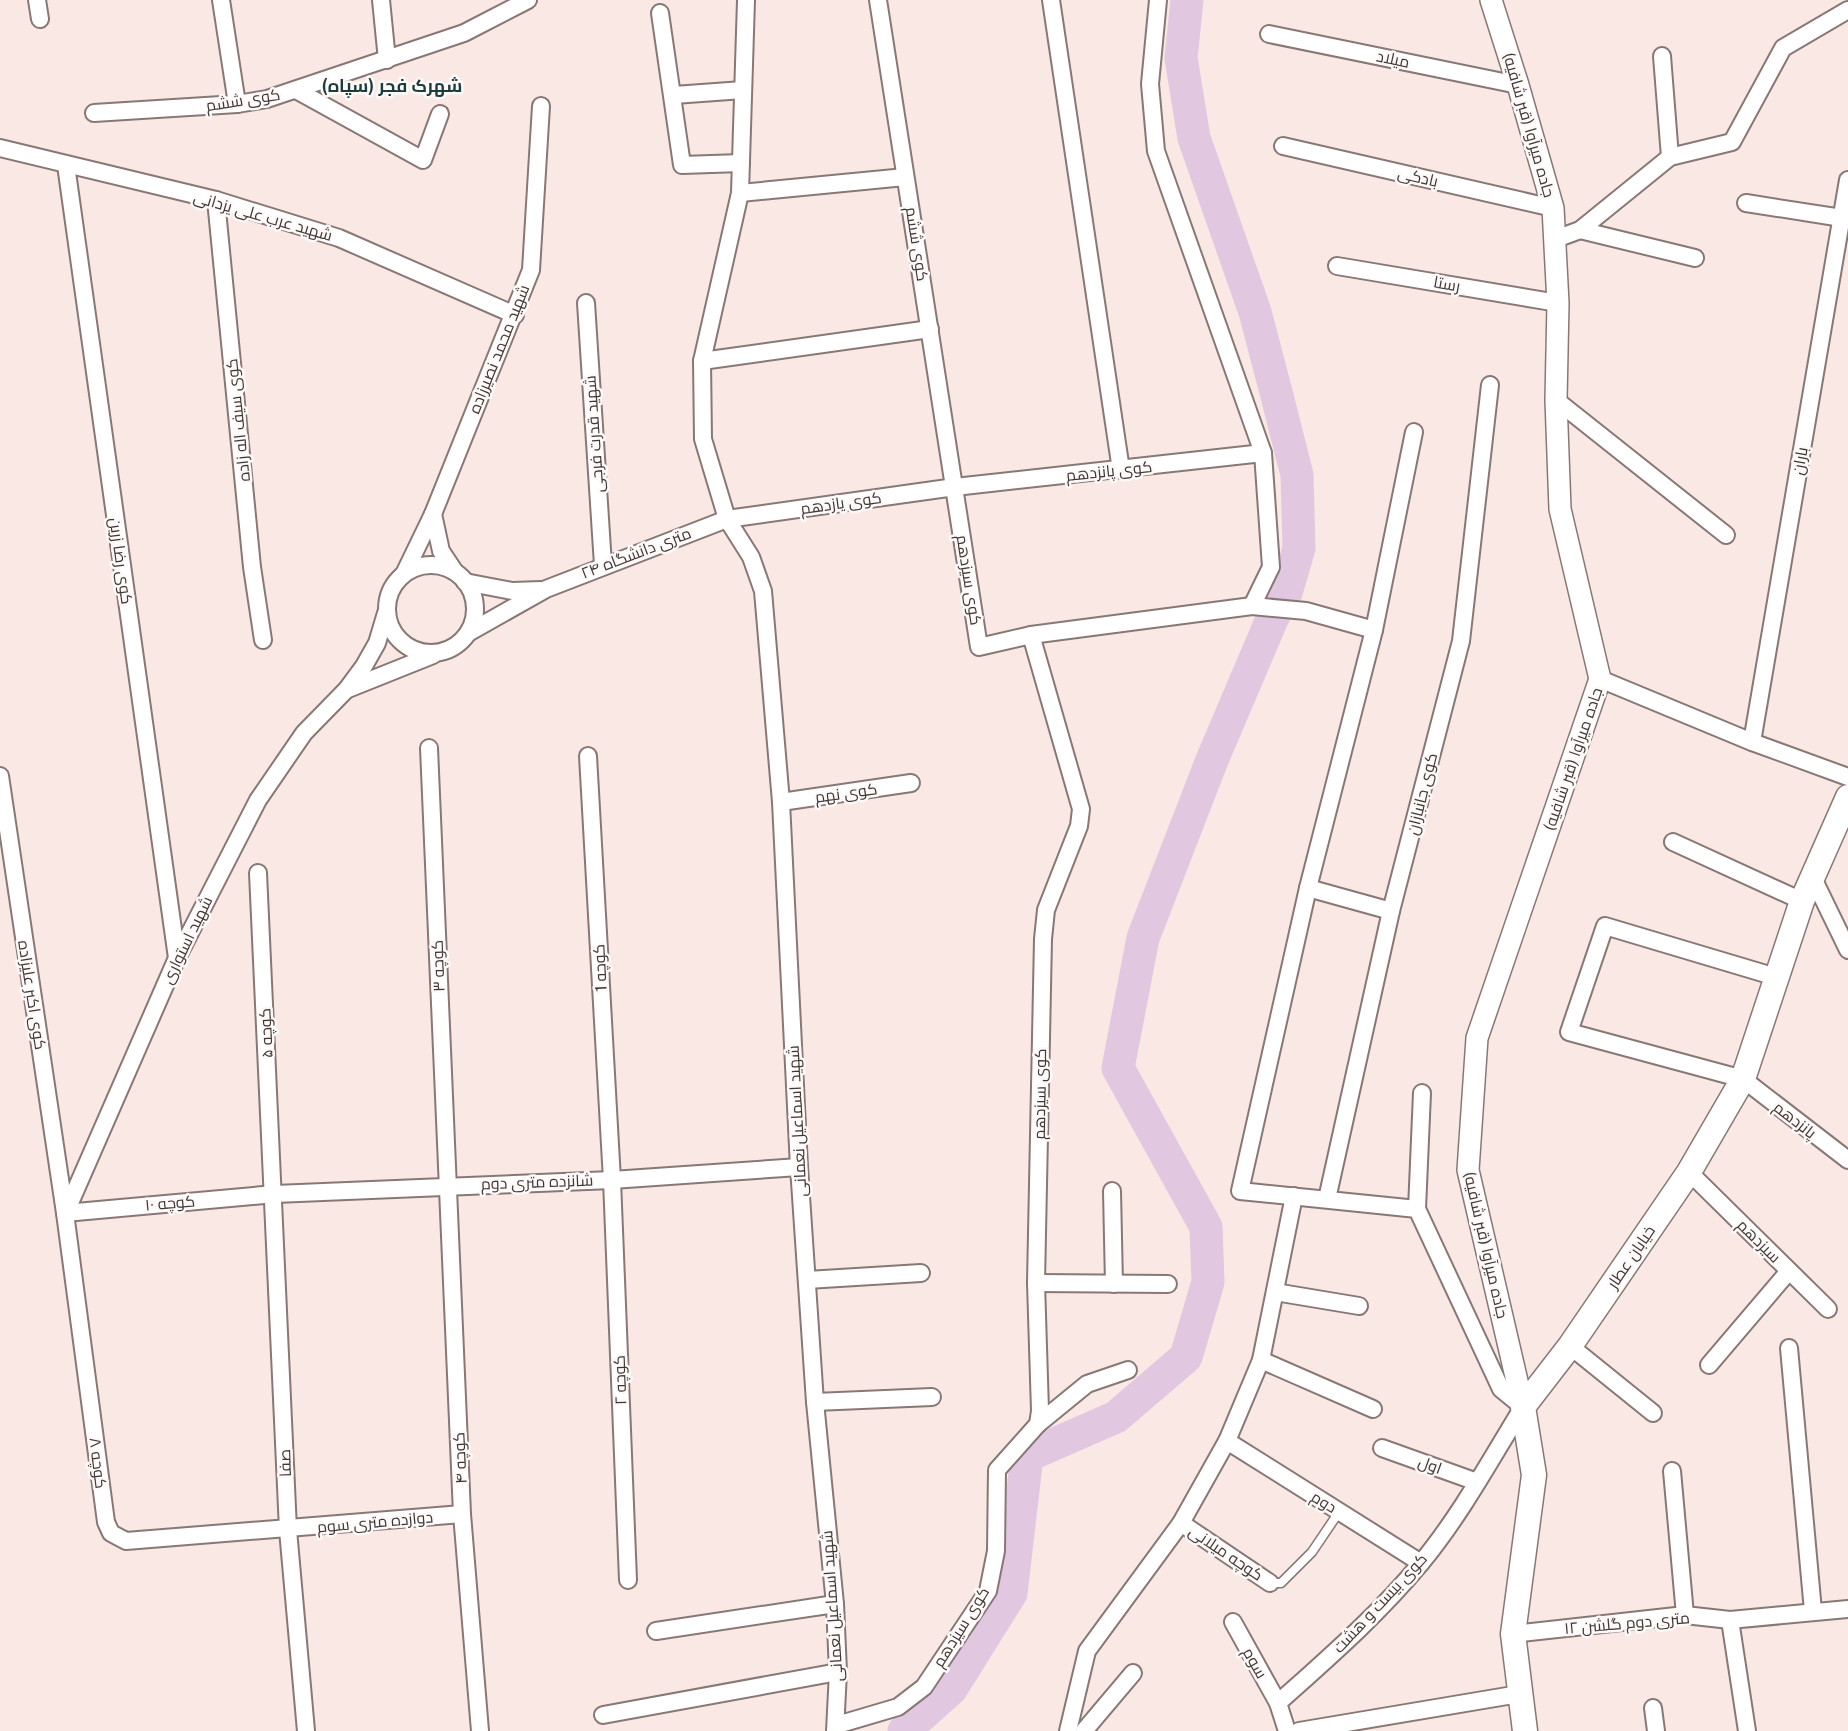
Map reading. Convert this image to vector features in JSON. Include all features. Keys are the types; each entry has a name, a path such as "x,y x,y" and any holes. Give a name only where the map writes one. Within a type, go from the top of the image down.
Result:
{"main road":[{"name":"خیابان عطار","path":"1523,1407 1570,1346 1689,1172 1743,1079 1802,901 1848,797"},
{"path":"1523,1407 1534,1475 1513,1634 1525,1731"}],"street":[{"path":"37,0 40,19"},
{"path":"221,0 237,104"},
{"path":"381,0 387,60"},
{"name":"کوی ششم","path":"94,113 237,104 267,99 464,33 528,0"},
{"name":"شهید اسماعیل نعمانی","path":"746,0 740,194 702,361 703,439 727,519 751,557 763,591 781,802 799,1167 815,1402 835,1604 838,1672 836,1728"},
{"name":"کوی ششم","path":"878,0 955,487"},
{"path":"1051,0 1121,470"},
{"path":"1158,0 1150,84 1156,151 1263,453 1271,567 1252,606"},
{"name":"جاده میرآوا (قبر شافیه)","path":"1491,0 1553,208 1558,303 1556,400 1560,509 1600,679 1477,1038 1468,1170 1523,1407"},
{"path":"1553,240 1580,230 1670,157 1732,142 1783,48 1848,10"},
{"path":"660,14 674,96 682,165 741,163"},
{"name":"میلاد","path":"1269,34 1518,85"},
{"path":"1662,56 1670,157"},
{"path":"296,90 423,160 440,114"},
{"path":"674,96 743,90"},
{"name":"شهید محمد نصیرزاده","path":"404,574 433,513 515,315 531,270 541,106"},
{"name":"بادکی","path":"1283,146 1553,208"},
{"name":"شهید عرب علی یزدانی","path":"0,148 216,200 339,238 515,315"},
{"name":"کوی رضا زرین","path":"66,165 177,958"},
{"path":"740,194 906,177"},
{"name":"باران","path":"1752,742 1848,180"},
{"name":"کوی سیف اله زاده","path":"216,200 252,567 263,640"},
{"path":"1746,203 1842,219"},
{"path":"1580,230 1695,258"},
{"name":"رستا","path":"1337,266 1558,303"},
{"name":"شهید قدرت فرجی","path":"586,303 603,565"},
{"path":"702,361 930,328"},
{"name":"کوی جانبازان","path":"1327,1199 1391,911 1461,641 1490,385"},
{"path":"1556,400 1726,535"},
{"path":"1414,432 1374,630 1308,888 1240,1191 1417,1209"},
{"name":"کوی پانزدهم","path":"955,487 1263,453"},
{"name":"کوی یازدهم","path":"727,519 955,487"},
{"name":"کوی سیزدهم","path":"836,1728 898,1707 924,1687 988,1591 996,1551 998,1470 1038,1424 1041,1397 1036,1283 1043,939 1046,910 1079,826 1081,809 1031,635 979,647 955,487"},
{"path":"433,513 441,551 472,593 475,607 474,621 468,633 448,650 435,654 415,651 398,640 390,627 386,613 387,598 394,585 404,574 416,567 430,565 460,577"},
{"name":"۲۴ متری دانشگاه","path":"468,633 546,589 603,565 727,519"},
{"name":"۲۴ متری دانشگاه","path":"460,577 512,591 546,589"},
{"path":"1031,635 1252,606 1305,611 1374,630"},
{"name":"شهید استواری","path":"65,1213 177,958 258,800 304,733 347,689 377,643 386,613"},
{"name":"شهید استواری","path":"347,689 435,654"},
{"path":"1600,679 1752,742 1848,777"},
{"name":"کوچه ۳","path":"429,748 447,1185"},
{"name":"کوچه 1","path":"588,756 612,1180"},
{"name":"کوی اکبر علیزاده","path":"0,776 4,845 65,1213"},
{"name":"کوی نهم","path":"781,802 911,783"},
{"path":"1672,842 1802,901"},
{"name":"کوچه ۵","path":"258,873 274,1194"},
{"path":"1813,878 1848,950"},
{"path":"1308,888 1391,911"},
{"path":"1743,1079 1569,1032 1605,926 1776,977"},
{"name":"پانزدهم","path":"1743,1079 1848,1160"},
{"path":"1422,1093 1417,1209 1501,1389 1523,1407"},
{"name":"شانزده متری دوم","path":"274,1194 447,1185 612,1180 799,1167"},
{"name":"سیزدهم","path":"1689,1172 1828,1309"},
{"name":"کوچه ۲","path":"612,1180 628,1580"},
{"name":"کوچه ۴","path":"447,1185 462,1514 480,1731"},
{"path":"1112,1191 1114,1284"},
{"name":"کوچه ۱۰","path":"65,1213 274,1194"},
{"name":"صفا","path":"274,1194 288,1530 306,1731"},
{"path":"1068,1731 1087,1652 1181,1523 1227,1441 1261,1360 1294,1196"},
{"name":"کوچه ۸","path":"65,1213 106,1522 111,1533 126,1541 288,1530"},
{"path":"1708,1365 1790,1271"},
{"path":"807,1280 921,1273"},
{"path":"1036,1283 1168,1284"},
{"path":"1275,1292 1359,1306"},
{"path":"1570,1346 1653,1413"},
{"path":"1789,1348 1813,1611"},
{"path":"1261,1360 1372,1409"},
{"path":"1038,1424 1087,1384 1128,1370"},
{"path":"815,1402 932,1397"},
{"name":"کوی بیست و هشت","path":"1278,1703 1359,1630 1421,1563 1477,1482 1523,1407"},
{"name":"دوم","path":"1227,1441 1421,1563"},
{"name":"اول","path":"1382,1448 1477,1482"},
{"path":"1672,1471 1685,1615"},
{"name":"دوازده متری سوم","path":"288,1530 462,1514"},
{"name":"کوچه میلانی","path":"1181,1523 1270,1583"},
{"path":"656,1631 835,1604"},
{"name":"۱۲ متری دوم گلشن","path":"1513,1634 1685,1615 1730,1620 1848,1609"},
{"path":"1730,1620 1747,1731"},
{"name":"سوم","path":"1233,1622 1278,1703"},
{"path":"603,1715 838,1672"},
{"path":"1084,1731 1133,1673"},
{"path":"1299,1731 1519,1694"},
{"path":"1278,1703 1287,1731"},
{"path":"1653,1707 1656,1731"}],"lane":[{"path":"1270,1583 1281,1583 1312,1552 1339,1512"}],"waterway":[{"path":"904,1731 951,1689 1011,1593 1027,1456 1116,1417 1186,1357 1208,1282 1206,1227 1118,1068 1143,938 1212,760 1272,619 1286,593 1299,548 1297,475 1276,392 1255,312 1194,138 1181,58 1187,0"}],"district":[{"name":"شهرک فجر (سپاه)","path":"392,85"}]}
